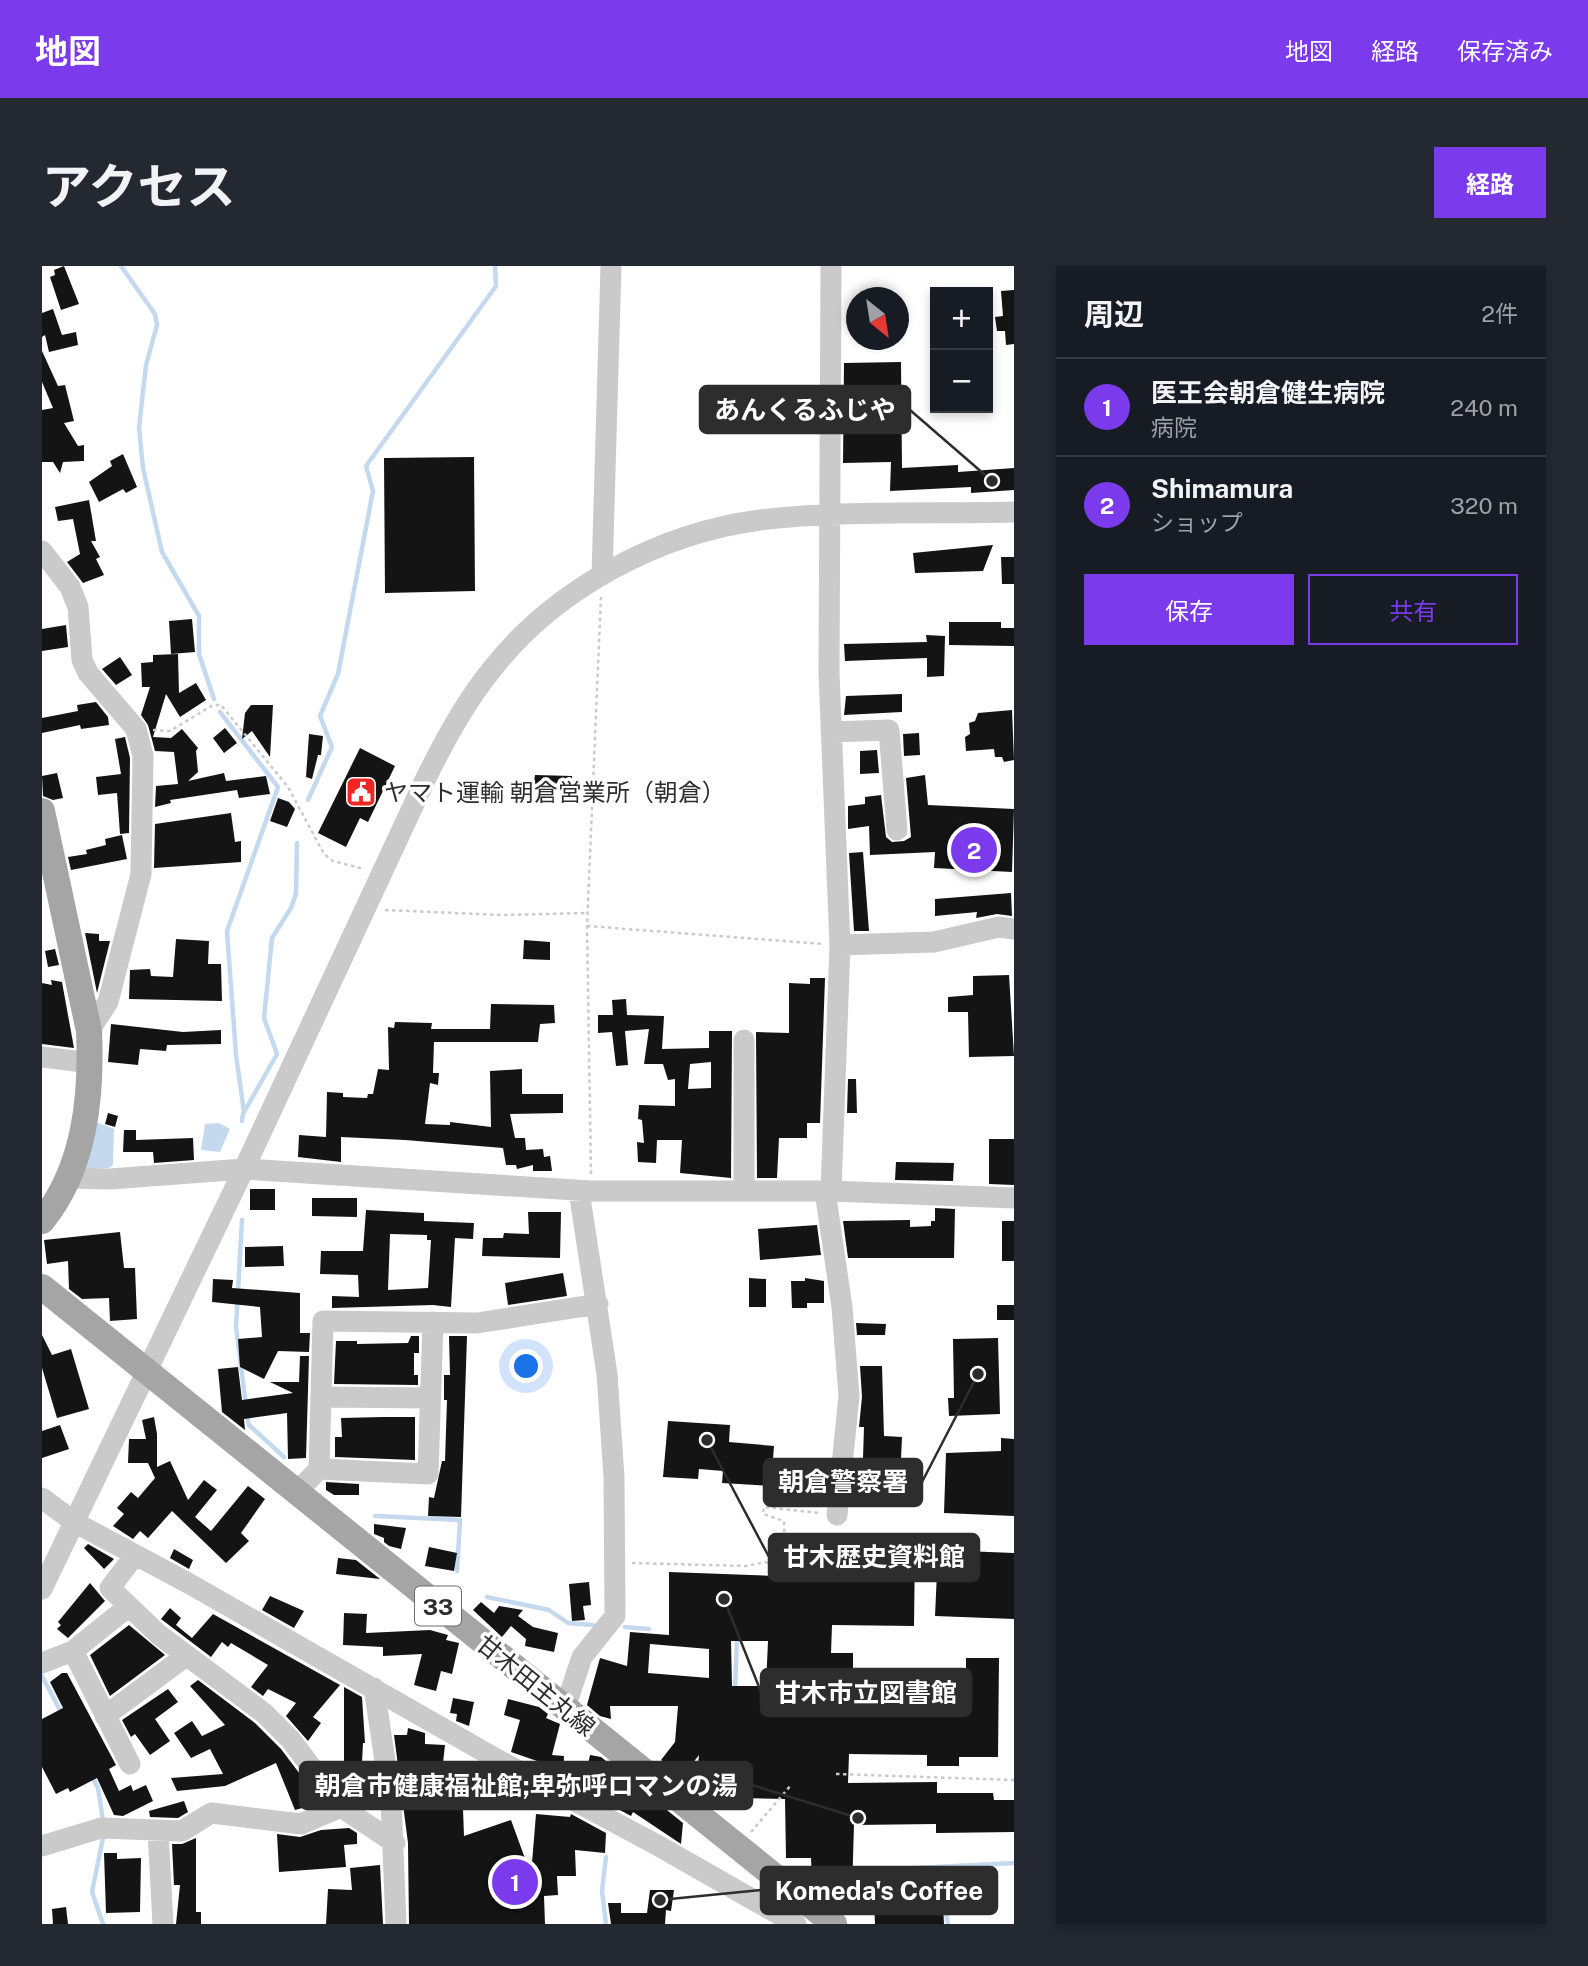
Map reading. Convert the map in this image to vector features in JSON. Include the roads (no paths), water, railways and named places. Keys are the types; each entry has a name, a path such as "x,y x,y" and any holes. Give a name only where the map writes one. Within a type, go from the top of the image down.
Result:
{"main road":[{"path":"42,1221 59,1200 71,1178 86,1115 91,1063 89,1031 44,825"},
{"name":"甘木田主丸線","path":"42,1287 565,1708 815,1921"}],"street":[{"path":"602,575 611,266"},
{"path":"831,266 829,673 840,945 828,1191 842,1307 849,1396 837,1515"},
{"path":"42,1589 244,1169 380,871 460,713 493,668 541,618 602,575 641,555 709,531 760,520 1014,512"},
{"path":"42,551 70,587 78,607 82,660 88,673 136,729 143,756 141,874 108,1002 89,1031"},
{"path":"831,732 889,730 897,830"},
{"path":"840,945 934,942 999,927 1014,929"},
{"path":"744,1040 744,1191"},
{"path":"42,1057 91,1063"},
{"path":"71,1178 110,1179 244,1169 585,1191 828,1191 1014,1198"},
{"path":"565,1708 582,1657 615,1616 614,1477 607,1374 585,1191"},
{"path":"296,1493 319,1469 323,1321 477,1323 598,1304"},
{"path":"319,1469 428,1474 433,1322"},
{"path":"321,1397 430,1398"},
{"path":"42,1498 74,1522 502,1762 657,1845 815,1921"},
{"path":"135,1555 110,1588 186,1657 264,1713 291,1740 341,1807 395,1843"},
{"path":"42,1663 73,1651 129,1606"},
{"path":"73,1651 130,1764"},
{"path":"105,1716 186,1657"},
{"path":"374,1688 395,1843 396,1924"},
{"path":"42,1846 104,1828 182,1831 211,1813 301,1824 341,1807"},
{"path":"158,1832 163,1924"}],"water":[{"path":"96,1122 114,1129 113,1165 109,1168 83,1168"},
{"path":"219,1123 230,1129 220,1152 201,1150 205,1124"}],"waterway":[{"path":"121,266 155,314 157,325 146,365 139,428 143,468 162,552 199,616 199,654 214,699"},
{"path":"308,800 332,747 320,716 338,674 373,491 366,466 496,286 495,266"},
{"path":"220,712 278,787 227,931 236,1055 244,1112"},
{"path":"242,1121 243,1114 277,1054 264,1018 272,938 291,908 296,894 297,843"},
{"path":"242,1220 236,1327 246,1405"},
{"path":"247,1414 249,1425 284,1457"},
{"path":"375,1516 460,1520 457,1571"},
{"path":"487,1597 549,1610 568,1623 593,1625"},
{"path":"625,1627 649,1629"},
{"path":"735,1689 737,1639"},
{"path":"42,1676 62,1714"},
{"path":"92,1776 98,1788 103,1821"},
{"path":"724,1808 728,1781"},
{"path":"103,1924 92,1892 104,1833"},
{"path":"606,1857 602,1891 606,1924"},
{"path":"875,1870 1014,1863"},
{"path":"915,1868 919,1902 944,1903 948,1924"}],"place":[{"name":"あんくるふじや","path":"992,481"},
{"name":"ヤマト運輸 朝倉営業所（朝倉）","path":"361,792"},
{"name":"Shimamura","path":"974,850"},
{"name":"朝倉警察署","path":"978,1374"},
{"name":"甘木歴史資料館","path":"707,1440"},
{"name":"甘木市立図書館","path":"724,1599"},
{"name":"朝倉市健康福祉館;卑弥呼ロマンの湯","path":"858,1818"},
{"name":"医王会朝倉健生病院","path":"515,1882"},
{"name":"Komeda's Coffee","path":"660,1900"}]}
